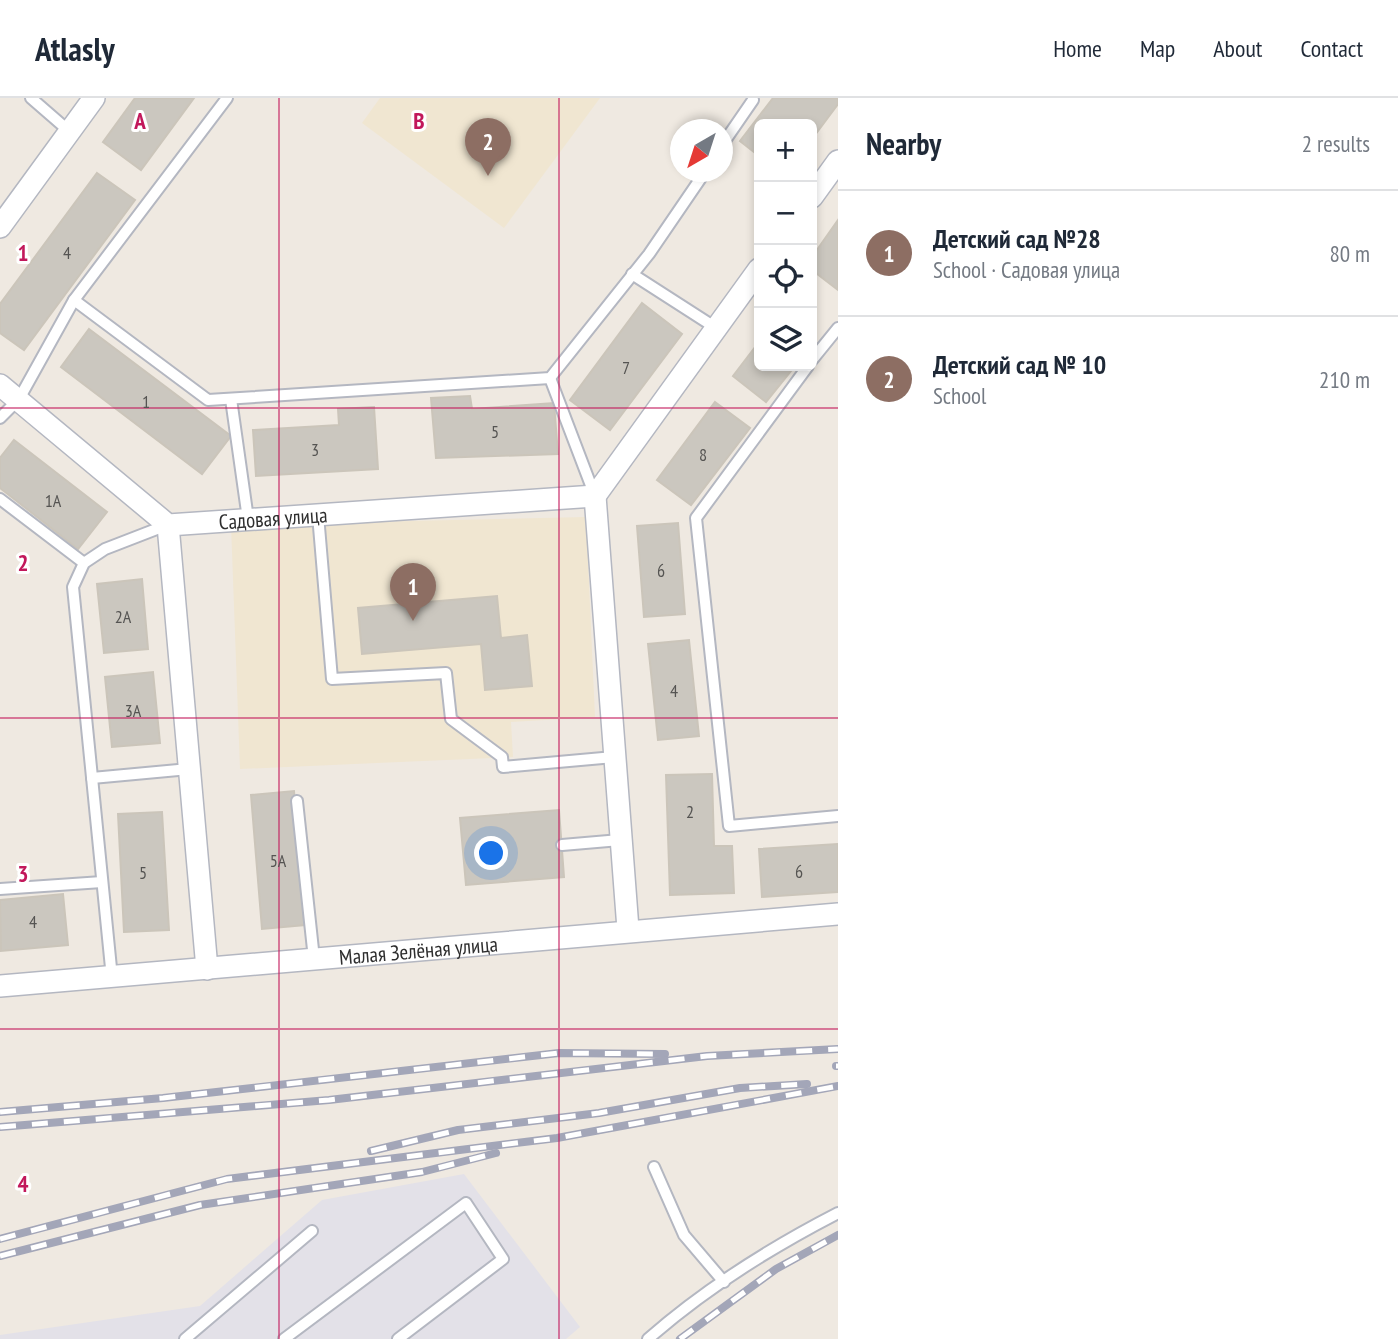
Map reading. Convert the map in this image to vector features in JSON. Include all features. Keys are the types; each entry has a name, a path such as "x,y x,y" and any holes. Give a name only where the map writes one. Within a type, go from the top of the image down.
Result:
{"street":[{"path":"0,226 94,98"},
{"path":"817,190 838,161"},
{"path":"628,929 595,496 754,276"},
{"path":"0,384 168,525 207,969"},
{"name":"Садовая улица","path":"168,525 595,496"},
{"name":"Малая Зелёная улица","path":"0,986 112,978 628,929 838,914"}],"lane":[{"path":"31,98 69,131"},
{"path":"0,418 19,399 74,300 227,98"},
{"path":"733,130 753,100"},
{"path":"74,300 208,400 550,378 632,274 698,182"},
{"path":"632,274 716,328"},
{"path":"817,354 838,328"},
{"path":"804,371 696,518 729,826 838,816"},
{"path":"550,378 595,496"},
{"path":"231,399 248,519"},
{"path":"0,499 84,563"},
{"path":"317,514 332,678 446,673 451,719 502,757 503,767 614,757"},
{"path":"112,978 73,587 84,563 105,549 168,525"},
{"path":"92,778 189,769"},
{"path":"298,801 314,959"},
{"path":"562,845 620,840"},
{"path":"0,889 102,882"},
{"path":"654,1167 684,1235 724,1282"},
{"path":"284,1339 466,1203 503,1259 398,1339"},
{"path":"648,1339 681,1310 789,1238 838,1213"},
{"path":"185,1339 312,1231"}],"shaded area":[{"path":"380,98 600,98 504,228 362,123"},
{"path":"586,517 595,717 511,722 513,757 240,769 231,525"},
{"path":"464,1174 580,1327 566,1339 0,1339 0,1335 200,1306 322,1200"}],"building":[{"path":"135,98 194,98 141,170 103,142"},
{"path":"773,98 838,98 838,104 817,132 817,119 757,119"},
{"path":"754,123 754,152 740,141"},
{"path":"97,173 135,200 24,350 0,333 0,304"},
{"path":"838,220 838,290 817,274 817,250"},
{"path":"642,303 682,334 610,430 570,400"},
{"path":"89,329 231,436 202,474 61,367"},
{"path":"754,349 754,371 791,371 766,402 733,376"},
{"path":"470,396 472,409 554,403 558,454 436,458 431,398"},
{"path":"715,402 750,428 691,505 657,480"},
{"path":"374,407 378,469 256,476 253,430 339,425 338,409"},
{"path":"14,440 107,512 78,549 0,488 0,458"},
{"path":"678,523 685,614 644,617 637,526"},
{"path":"142,579 148,649 104,653 97,584"},
{"path":"497,596 501,638 527,635 532,686 485,690 481,644 362,654 358,608"},
{"path":"689,640 699,736 658,740 648,644"},
{"path":"153,672 160,743 112,747 105,677"},
{"path":"712,774 714,846 732,846 734,893 670,895 666,775"},
{"path":"294,791 305,925 262,929 251,795"},
{"path":"559,810 564,877 466,885 460,818"},
{"path":"162,812 169,930 124,932 118,814"},
{"path":"838,844 838,892 762,897 759,849"},
{"path":"63,894 68,945 1,951 0,900"}],"railway":[{"path":"0,1127 329,1100 707,1056 838,1049"},
{"path":"0,1112 163,1098 559,1053 665,1054"},
{"path":"371,1151 458,1130 599,1113 740,1088 807,1084"},
{"path":"0,1239 227,1179 557,1138 838,1086"},
{"path":"0,1256 200,1205 422,1172 496,1153"},
{"path":"680,1339 776,1269 838,1235"}],"place":[{"name":"Детский сад № 10","path":"488,176"},
{"name":"Детский сад №28","path":"413,621"}]}
